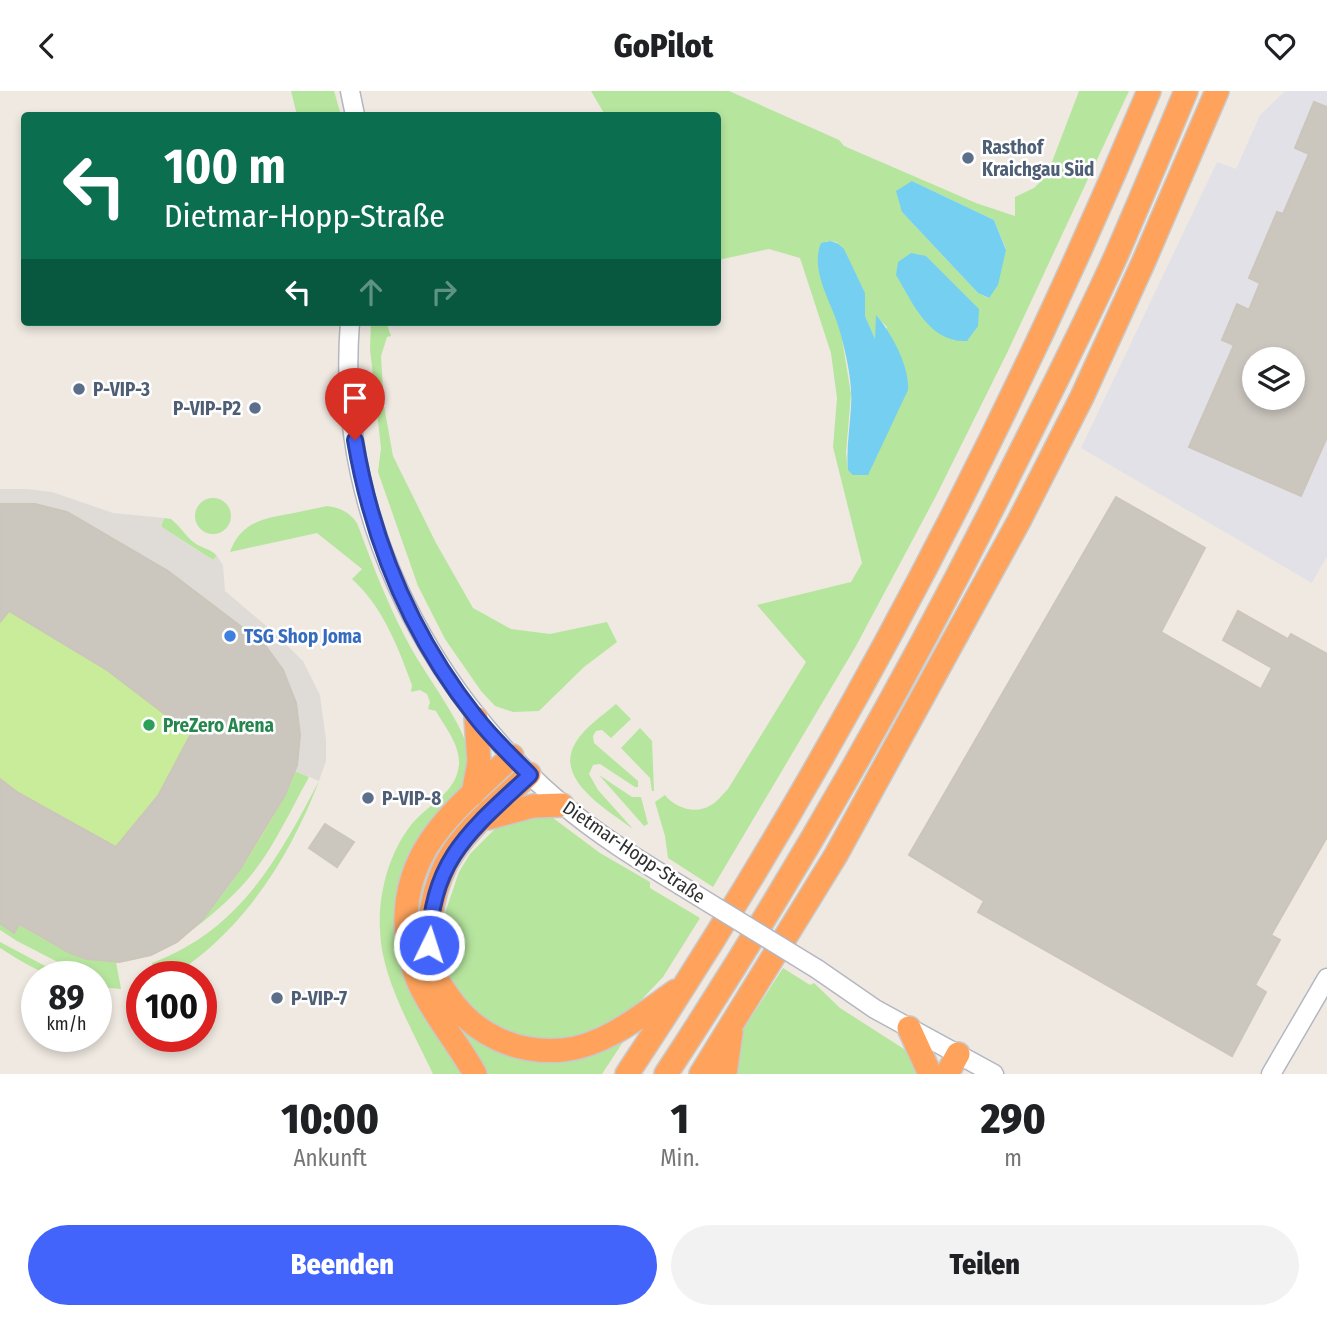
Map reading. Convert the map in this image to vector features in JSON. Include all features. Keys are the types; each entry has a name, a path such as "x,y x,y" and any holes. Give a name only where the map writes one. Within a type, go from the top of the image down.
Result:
{"highway":[{"path":"627,1074 687,983 805,786 922,574 1066,282 1149,91"},
{"path":"666,1074 746,951 950,592 1074,344 1186,91"},
{"path":"701,1074 836,855 951,648 1082,397 1217,91"},
{"path":"1143,261 1183,197 1231,91"},
{"path":"473,794 479,762 476,717"},
{"path":"475,1074 433,1009 419,983 408,953 409,890 413,871 425,846 450,817 512,757"},
{"path":"530,775 460,843 437,888 430,916 429,945 435,976 456,1007 472,1024 500,1041 541,1051 566,1050 611,1034 687,983"},
{"path":"482,820 533,806 562,805"},
{"path":"726,1074 732,1026"},
{"path":"909,1028 930,1074"}],"street":[{"path":"350,91 354,112"},
{"name":"Dietmar-Hopp-Straße","path":"350,326 352,420 362,480 381,547 405,603 436,661 476,717 512,757 562,805 630,854 817,969 875,1009 909,1028 961,1066 994,1074"},
{"path":"1271,1074 1327,978"}],"shaded area":[{"path":"1285,91 1327,91 1327,556 1312,583 1081,448 1217,162 1236,169 1260,115"},
{"path":"0,489 52,492 113,513 164,518 161,526 163,528 213,560 217,556 223,565 225,591 303,661 320,695 326,761 319,781 295,771 300,735 295,703 283,670 264,644 168,571 131,549 67,512 35,504 0,504"}],"green space":[{"path":"291,91 334,91 340,112 296,112"},
{"path":"591,91 729,91 839,140 844,146 976,203 1015,216 1015,197 1034,188 1047,175 1079,91 1129,91 1007,353 936,496 856,646 713,887 668,858 655,802 665,795 680,807 692,810 705,808 718,800 728,789 806,662 757,605 851,582 862,563 833,447 837,398 831,353 800,258 769,249 721,259 721,112 603,112","holes":["912,181 994,220 1006,249 988,298 978,293 902,212","826,241 837,242 865,293 865,316 876,342 876,316 887,327 848,470 846,453 851,394"]},
{"path":"371,326 387,326 391,336 387,337 381,356 384,406 393,456 436,543 473,608 511,629 550,634 607,622 617,642 584,667 539,711 513,712 495,706 481,691 445,639 418,586 378,472 381,448 370,349"},
{"path":"213,498 226,503 231,516 226,529 213,534 200,529 195,516 200,503"},
{"name":"PreZero Arena","path":"0,504 37,504 68,514 98,529 169,573 226,613 262,644 284,672 293,695 298,718 299,753 291,783 246,861 207,912 175,943 142,958 121,962 99,961 57,947 0,913"},
{"path":"327,506 344,511 357,523 403,633 453,715 466,742 468,761 462,789 398,896 466,1074 433,1074 392,985 380,930 383,888 391,861 411,825 453,783 459,764 455,743 436,711 428,709 430,702 427,694 420,690 411,692 412,685 388,628 372,602 352,579 362,569 317,533 230,552 241,534 256,523"},
{"path":"164,518 171,519 192,541 217,556 213,560 163,528 161,526"},
{"path":"616,704 631,719 611,738 602,730 596,731 593,736 594,743 638,781 638,787 600,764 593,765 589,774 598,790 633,829 586,793 571,769 571,756 576,742 594,722"},
{"path":"640,728 652,741 654,791 650,778 621,748"},
{"path":"295,771 309,777 265,856 233,895 186,935 211,909 243,866 284,796"},
{"path":"599,775 632,797 641,797 648,824 644,826"},
{"path":"319,781 298,829 273,873 225,933 193,961 156,961 183,949 209,932 233,911 253,889 288,838"},
{"path":"549,815 600,853 650,882 650,888 700,918 663,977 626,1016 579,1040 510,1038 450,991 439,952 445,913 459,872 470,854 510,817"},
{"path":"0,913 70,953 87,959 106,961 56,961 0,930"},
{"path":"0,942 36,961 21,961 0,948"},
{"path":"112,962 116,962 121,989 112,988"},
{"path":"783,968 810,985 814,983 840,1008 912,1055 921,1074 731,1074 739,1036"},
{"path":"465,1029 491,1044 623,1042 602,1074 486,1074 461,1034"}],"water":[{"path":"912,181 994,220 1006,250 998,285 989,298 978,293 902,212 896,191"},
{"path":"830,241 844,249 865,293 865,316 875,339 876,315 898,350 908,381 908,390 868,475 853,475 848,470 850,376 841,334 822,285 818,264 821,243"},
{"path":"911,253 926,256 979,309 978,326 967,341 942,335 932,328 916,309 896,275 898,262"}],"building":[{"path":"1314,102 1327,107 1327,437 1301,496 1189,447 1234,345 1222,340 1237,304 1249,310 1260,283 1249,278 1277,212 1283,214 1309,154 1295,148"},
{"path":"1116,497 1205,548 1161,632 1261,689 1272,668 1223,640 1238,611 1288,639 1291,634 1327,654 1327,837 1271,935 1280,940 1255,985 1266,992 1232,1056 978,912 984,901 909,855"},
{"name":"PreZero Arena","path":"0,504 35,504 67,512 168,571 264,644 283,670 296,703 300,735 297,765 285,795 240,869 202,920 177,942 151,955 119,962 87,959 70,953 19,924 14,933 0,923 0,779 17,792 116,847 158,796 191,734 107,670 9,611 0,622"},
{"path":"325,824 354,842 337,867 309,848"}],"place":[{"name":"Rasthof Kraichgau Süd","path":"968,158"},
{"name":"P-VIP-3","path":"79,389"},
{"name":"P-VIP-P2","path":"255,408"},
{"name":"TSG Shop Joma","path":"230,636"},
{"name":"PreZero Arena","path":"149,725"},
{"name":"P-VIP-8","path":"368,798"},
{"name":"P-VIP-7","path":"277,998"}],"route":[{"path":"355,440 362,480 381,547 405,603 436,661 476,717 530,775 460,843 447,864 430,916 429,945"}]}
